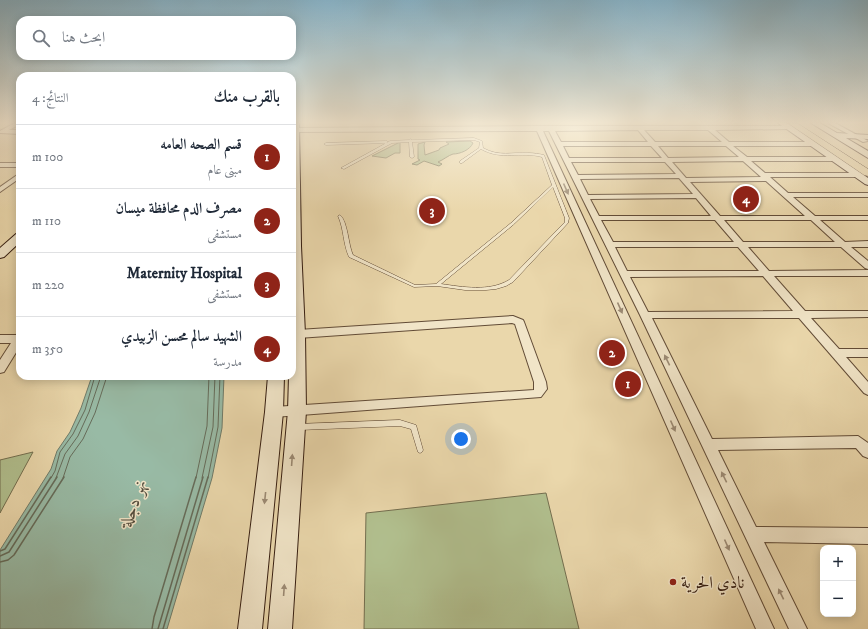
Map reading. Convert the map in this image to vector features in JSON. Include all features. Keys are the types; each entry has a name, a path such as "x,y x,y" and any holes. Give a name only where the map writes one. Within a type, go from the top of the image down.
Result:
{"main road":[{"path":"835,152 868,173"},
{"path":"851,152 868,163"}],"street":[{"path":"550,152 764,629"},
{"path":"563,152 645,315 798,629"},
{"path":"660,152 868,390"},
{"path":"738,152 868,266"},
{"path":"825,152 868,182"},
{"path":"567,160 835,159"},
{"path":"0,165 16,165"},
{"path":"575,177 683,178 857,175"},
{"path":"0,190 16,178"},
{"path":"787,195 868,195"},
{"path":"585,197 698,196"},
{"path":"596,218 868,218"},
{"path":"1,242 16,236"},
{"path":"588,236 607,241 741,245 868,244"},
{"path":"0,254 16,238"},
{"path":"624,274 868,273"},
{"path":"280,629 297,410 298,334 296,275"},
{"path":"645,315 868,314"},
{"path":"274,412 537,394 541,389 540,382 519,322 513,319 298,334"},
{"path":"0,339 16,338"},
{"path":"0,369 16,344"},
{"path":"836,353 868,353"},
{"path":"250,629 274,412 276,380"},
{"path":"708,445 858,442 868,452"},
{"path":"752,534 868,536"}],"lane":[{"path":"343,168 372,152"},
{"path":"411,152 412,157"},
{"path":"461,162 475,152"},
{"path":"340,216 346,235 346,248 351,256 414,286 437,285 454,288 481,288 504,286 511,281 567,222 567,218 543,156 538,154 492,154 489,152"},
{"path":"437,285 512,224 554,185"},
{"path":"295,428 400,423 414,427 420,450"}],"shaded area":[{"path":"379,152 400,152 395,153 386,158 372,156"},
{"path":"418,152 425,152 425,155 432,152 461,152 451,155 438,162 442,164 439,166 424,161 417,165 412,164 420,160 418,159"},
{"path":"33,452 0,513 0,460"},
{"path":"546,493 579,629 364,629 366,513"}],"water":[{"name":"نهر دجلة","path":"91,380 224,380 222,428 212,478 167,629 0,629 0,550 51,469 57,451 70,432 81,408"}],"place":[{"name":"الشهيد سالم محسن الزبيدي","path":"746,199"},
{"name":"Maternity Hospital","path":"432,211"},
{"name":"مصرف الدم محافظة ميسان","path":"612,353"},
{"name":"قسم الصحه العامه","path":"628,384"},
{"name":"نادي الحرية","path":"673,582"}]}
